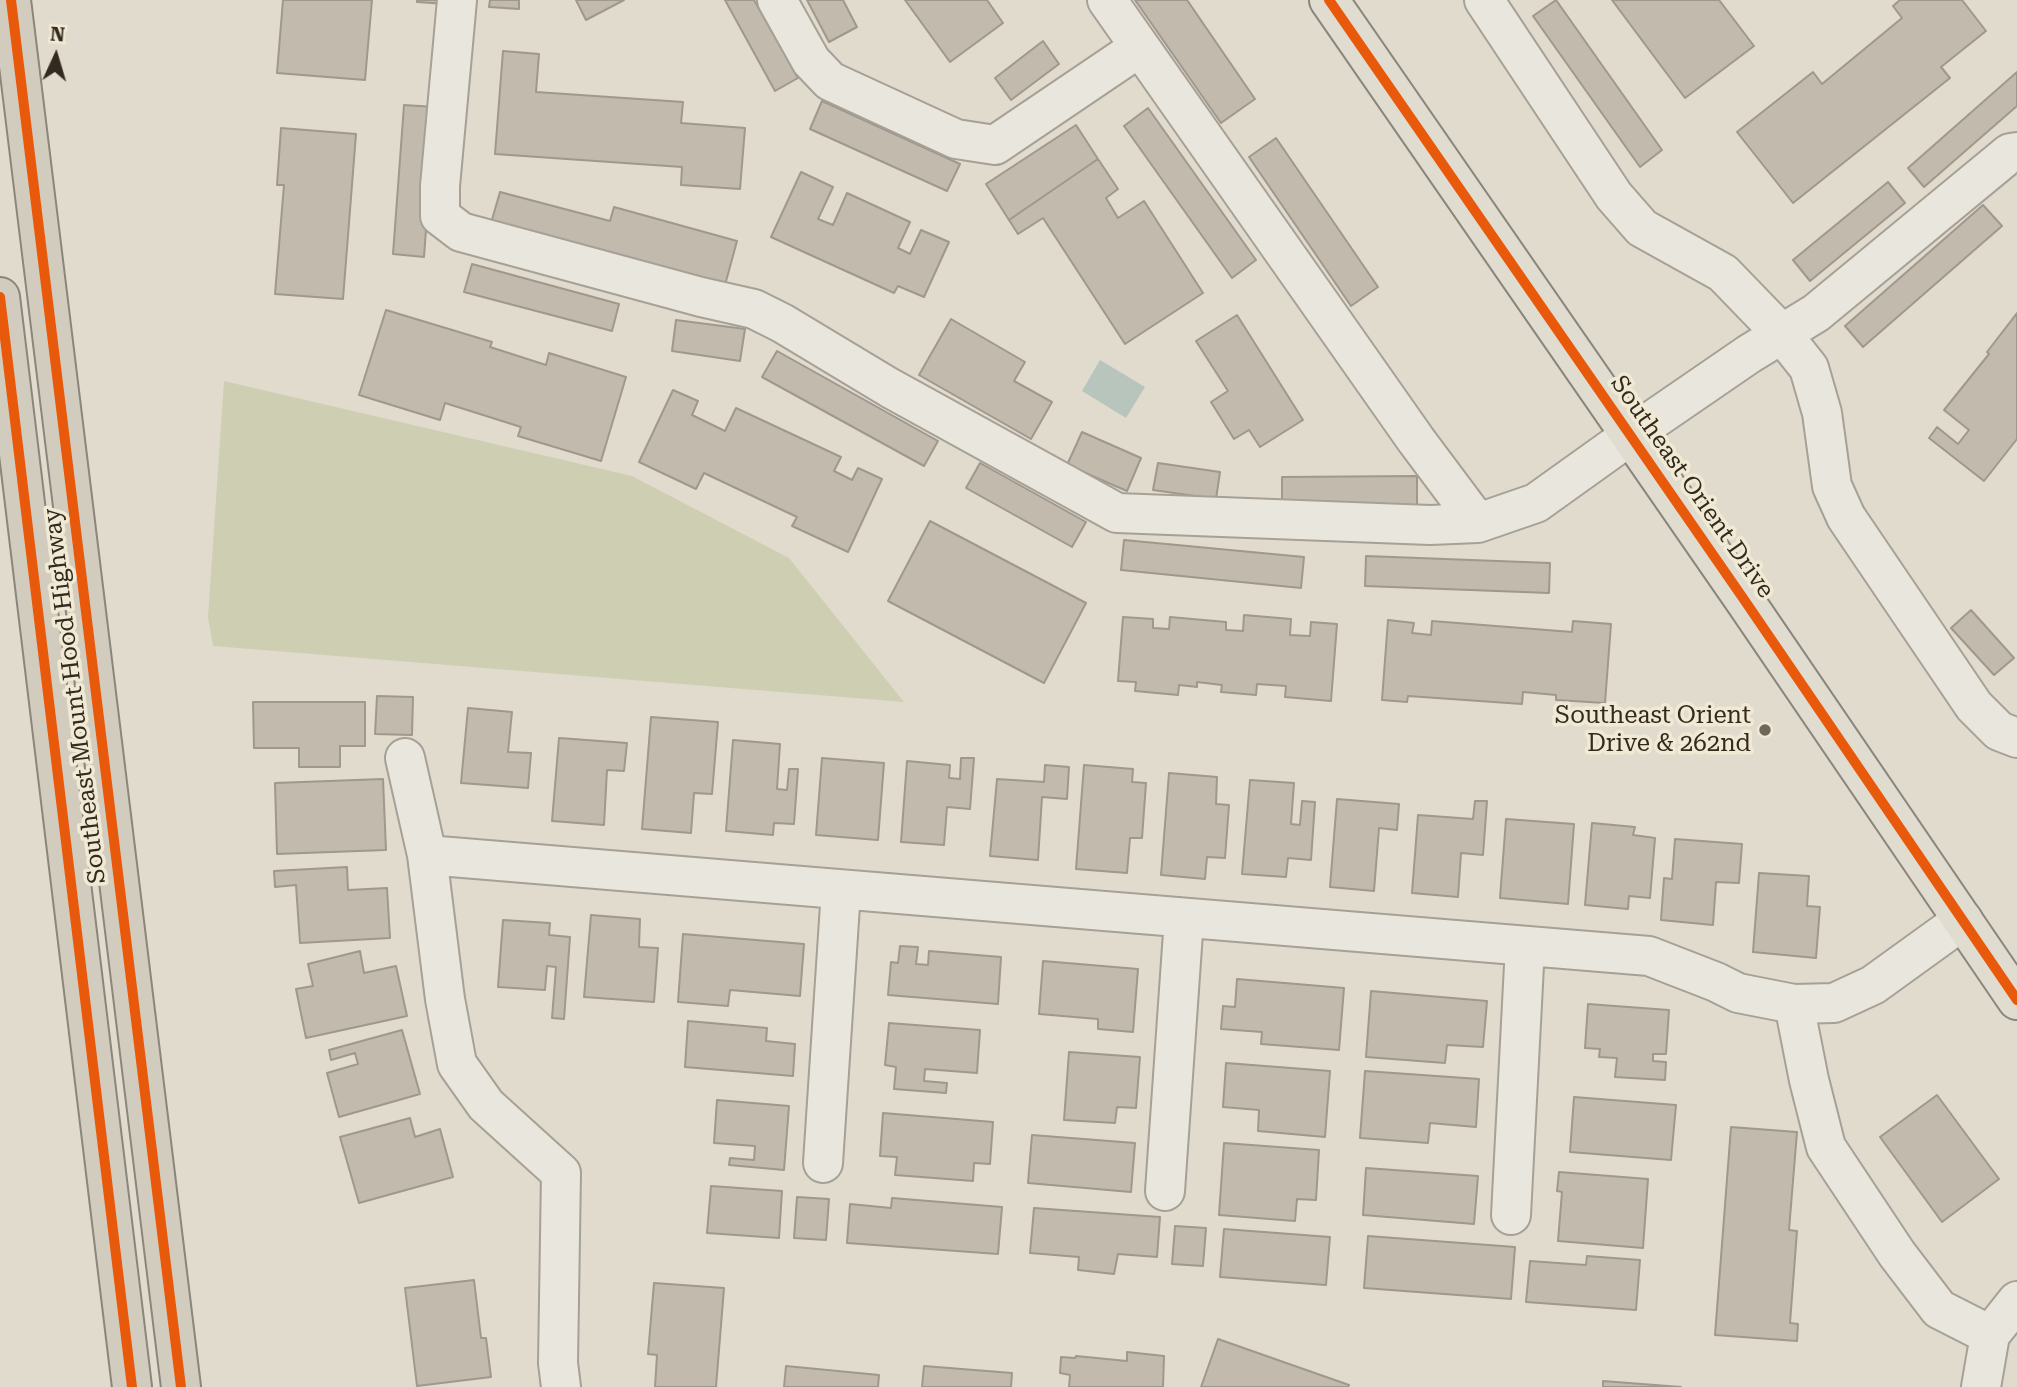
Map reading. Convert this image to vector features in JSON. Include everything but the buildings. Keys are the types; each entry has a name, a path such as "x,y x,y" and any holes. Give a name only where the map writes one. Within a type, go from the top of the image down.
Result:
{"highway":[{"name":"Southeast Mount Hood Highway","path":"11,0 181,1387"},
{"name":"Southeast Mount Hood Highway","path":"0,298 132,1387"}],"main road":[{"name":"Southeast Orient Drive","path":"1329,0 1631,435 2017,1000"}],"street":[{"path":"457,0 440,186 440,216 461,232 754,309 890,388 1117,513 1416,524 1478,523 1536,503 1749,354 1816,313 2010,153 2017,152"},
{"path":"777,0 811,61 830,80 956,139 995,145 1140,47"},
{"path":"1107,0 1408,429 1478,523"},
{"path":"1484,0 1614,196 1642,228 1723,273 1782,334 1809,368 1822,414 1832,486 1846,517 1974,706 1999,731 2017,738"},
{"path":"405,758 426,855 444,999 457,1064 486,1105 561,1172 558,1363 561,1387"},
{"path":"426,855 1649,956 1738,993 1794,1004 1834,1003 1873,985 1963,920"},
{"path":"823,1163 841,890"},
{"path":"1165,1191 1184,918"},
{"path":"1511,1215 1525,946"},
{"path":"1794,1004 1826,1147 1897,1254 1939,1309 1990,1335"},
{"path":"1981,1387 1990,1335 2017,1301"}],"green space":[{"path":"224,381 632,476 789,558 904,702 213,646 208,617"}],"shaded area":[{"path":"1100,360 1145,387 1126,418 1082,391"}],"cycle path":[{"path":"11,0 181,1387"},
{"path":"1329,0 2017,1000"},
{"path":"0,297 132,1387"}],"place":[{"name":"Southeast Orient Drive & 262nd","path":"1765,730"}]}
